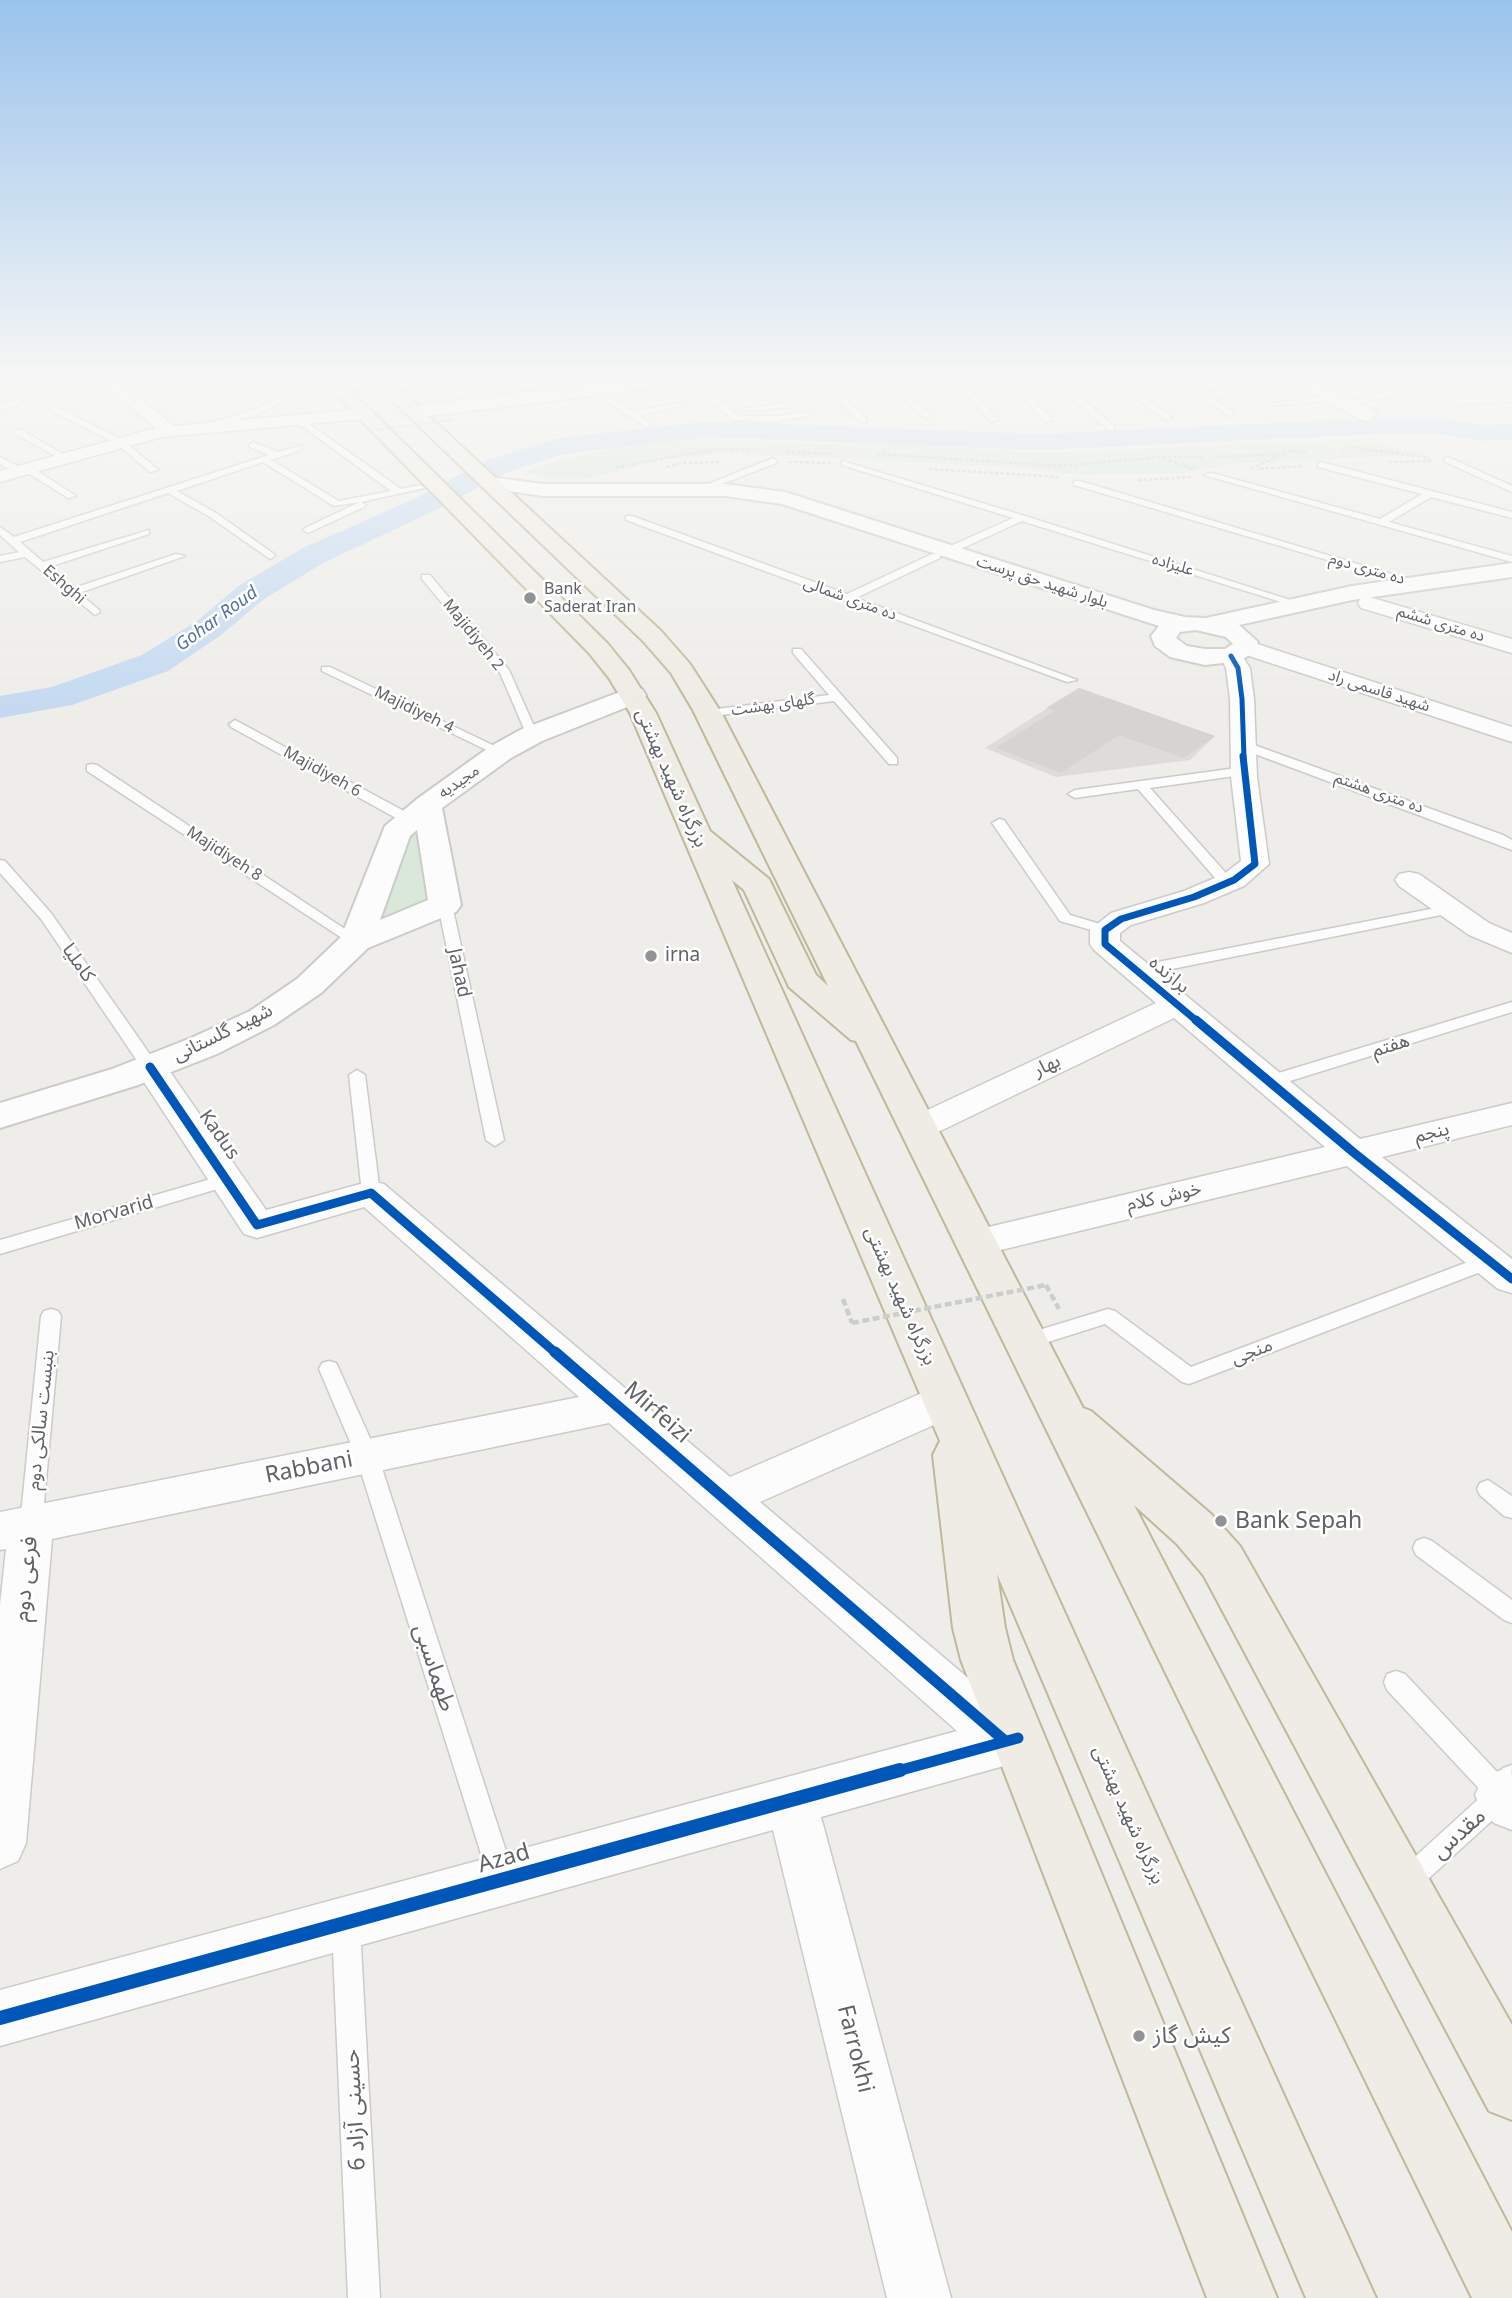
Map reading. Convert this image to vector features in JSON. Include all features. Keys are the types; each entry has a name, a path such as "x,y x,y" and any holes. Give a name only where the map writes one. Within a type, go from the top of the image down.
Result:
{"highway":[{"name":"بزرگراه شهید بهشتی","path":"432,488 469,519 604,654 633,695 697,835 762,938 948,1406 1341,2298"},
{"path":"512,488 518,492 522,513 652,636 681,669 706,709 1509,2298"},
{"path":"762,938 819,931"},
{"path":"762,938 801,980 874,1042"},
{"path":"948,1406 981,1638 1012,1740 1242,2298"},
{"path":"1061,1411 1194,1529 1222,1562 1512,2088"}],"street":[{"name":"بلوار شهید حق پرست","path":"518,492 701,489 785,498 942,554"},
{"name":"بلوار شهید حق پرست","path":"518,492 741,498 795,509 1173,630"},
{"path":"1512,570 1424,588 1301,605 1173,630 1170,647 1192,656 1239,646 1279,622 1424,588 1512,582"},
{"name":"ده متری ششم","path":"1369,603 1512,646"},
{"path":"1105,930 1121,919 1194,897 1227,883 1255,864 1244,758 1239,646 1234,631 1210,624"},
{"name":"شهید قاسمی راد","path":"1239,646 1512,735"},
{"name":"مجیدیه","path":"356,941 397,832 501,752 532,735 633,695"},
{"name":"Jahad","path":"419,813 445,905"},
{"path":"1409,880 1479,929 1512,944"},
{"path":"356,941 445,905"},
{"name":"برازنده","path":"1105,930 1105,944 1353,1152 1501,1270"},
{"name":"شهید گلستانی","path":"0,1116 150,1067 204,1046 262,1018 309,986 356,941"},
{"name":"بهار","path":"918,1128 1177,1005"},
{"name":"Kadus","path":"150,1067 257,1225 371,1192"},
{"name":"پنجم","path":"1353,1152 1512,1114"},
{"name":"خوش کلام","path":"976,1242 1353,1152"},
{"name":"Mirfeizi","path":"371,1192 1012,1740"},
{"name":"Rabbani","path":"15,1528 619,1405"},
{"path":"726,1498 948,1406"},
{"name":"فرعی دوم","path":"0,1843 15,1528"},
{"name":"Azad","path":"0,2018 1012,1740"},
{"name":"Farrokhi","path":"791,1799 919,2298"}],"lane":[{"path":"57,488 71,496"},
{"path":"13,541 174,488"},
{"path":"311,488 337,504 415,488"},
{"path":"394,488 399,492"},
{"name":"علیزاده","path":"926,488 1301,605"},
{"name":"ده متری دوم","path":"1094,488 1424,588"},
{"path":"1256,488 1512,559"},
{"path":"1411,488 1512,515"},
{"path":"169,490 213,514 270,556"},
{"path":"1381,523 1430,493"},
{"path":"308,530 383,495"},
{"name":"ده متری شمالی","path":"629,518 1071,680"},
{"path":"847,598 1022,518"},
{"name":"Eshghi","path":"0,530 95,612"},
{"path":"42,566 146,532"},
{"path":"0,559 27,553"},
{"path":"72,592 180,556"},
{"name":"Majidiyeh 2","path":"426,577 505,672 532,735"},
{"path":"797,651 893,761"},
{"name":"Majidiyeh 4","path":"326,669 501,752"},
{"name":"گلهای بهشت","path":"706,709 837,697"},
{"name":"Majidiyeh 6","path":"235,724 419,813"},
{"path":"1075,794 1142,786 1244,758"},
{"name":"ده متری هشتم","path":"1244,758 1499,838 1512,846"},
{"name":"Majidiyeh 8","path":"92,768 356,941"},
{"path":"1142,786 1227,883"},
{"path":"999,823 1065,918 1105,930"},
{"name":"کاملیا","path":"0,864 46,916 150,1067"},
{"name":"Jahad","path":"445,905 495,1140"},
{"path":"1137,971 1451,909"},
{"name":"هفتم","path":"1268,1082 1512,1007"},
{"path":"357,1076 371,1192"},
{"name":"Morvarid","path":"0,1247 228,1180"},
{"name":"منجی","path":"1026,1341 1108,1316 1189,1376 1501,1270"},
{"name":"بنبست سالکی دوم","path":"15,1528 51,1316"},
{"name":"طهماسبی","path":"329,1368 367,1456 502,1880"},
{"path":"1488,1489 1512,1509"},
{"path":"1424,1548 1512,1613"},
{"path":"1396,1682 1508,1792"},
{"name":"مقدس","path":"1401,1886 1508,1792"},
{"name":"حسینی آزاد 6","path":"346,1923 364,2298"}],"path":[{"path":"843,1299 852,1322 1046,1285"}],"shaded area":[{"path":"1079,688 1215,736 1190,760 1056,777 985,748"}],"green space":[{"path":"408,830 421,830 431,891 423,901 372,921"}],"building":[{"path":"1079,688 1215,736 1184,758 1119,735 1061,773 996,748 1054,711 1046,708"}],"waterway":[{"name":"Gohar Roud","path":"0,707 59,697 155,663 209,628 252,592 314,555 455,488"}],"cycle path":[{"path":"1231,656 1238,668 1242,699 1244,777 1255,864 1234,880 1194,897 1121,919 1105,930 1105,944 1353,1152 1512,1279"},
{"path":"150,1067 257,1225 371,1193 1005,1741"},
{"path":"0,2018 1018,1738"}],"place":[{"name":"Bank Saderat Iran","path":"530,598"},
{"name":"irna","path":"651,956"},
{"name":"Bank Sepah","path":"1221,1521"},
{"name":"كيش گاز","path":"1139,2036"}]}
